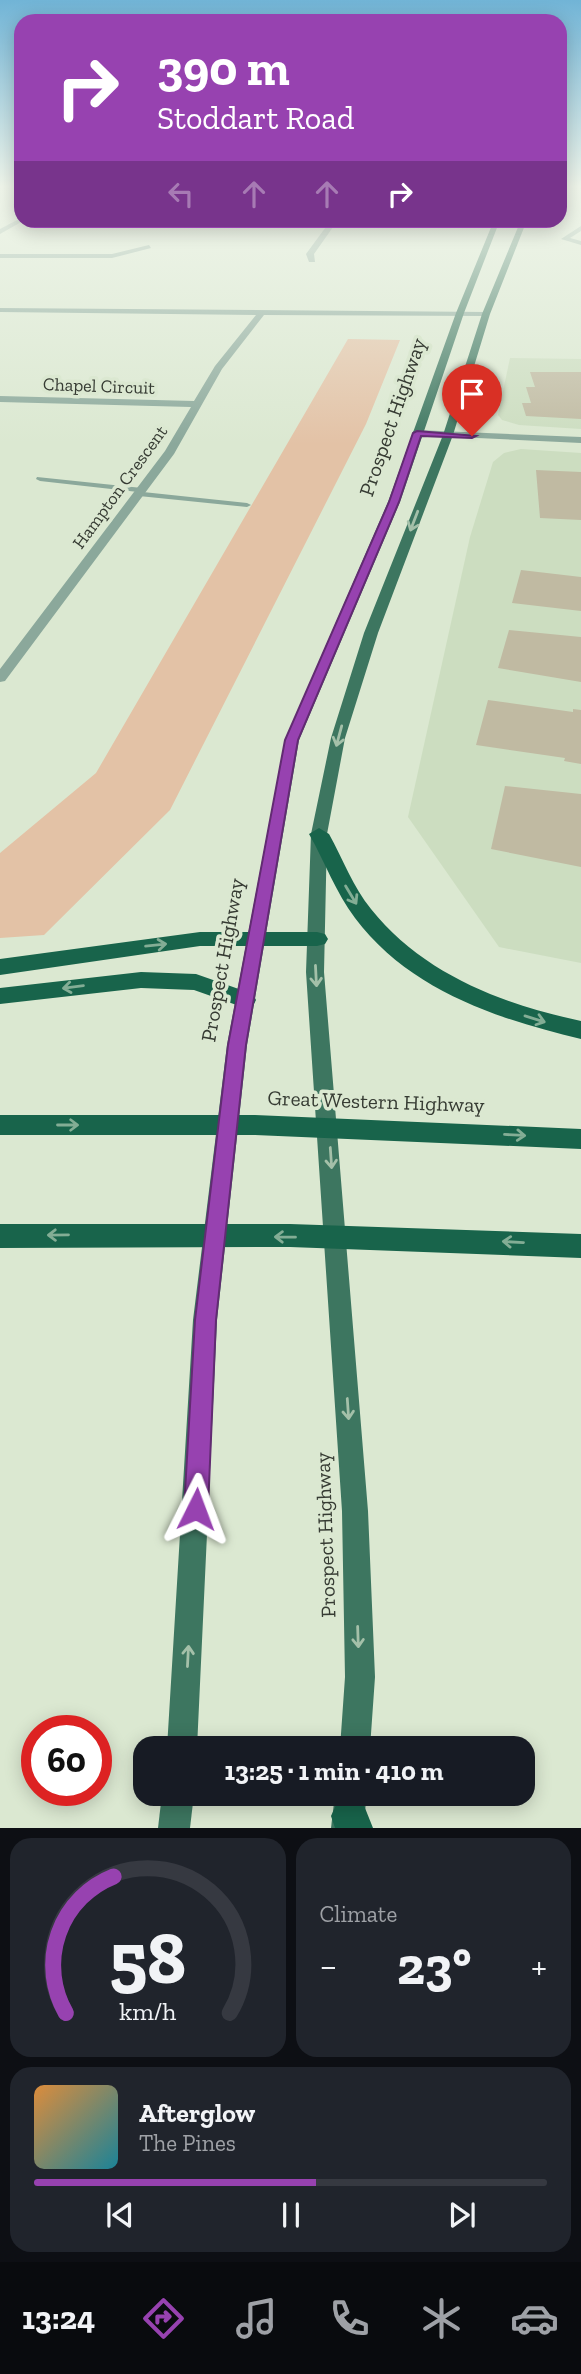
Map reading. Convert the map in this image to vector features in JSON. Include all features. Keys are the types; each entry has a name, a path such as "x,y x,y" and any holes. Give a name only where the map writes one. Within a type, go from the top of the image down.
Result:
{"highway":[{"path":"319,834 364,914 408,958 463,992 503,1009 581,1030"},
{"path":"0,967 200,939 256,937 317,940"},
{"path":"0,996 141,980 195,982 245,1000"},
{"name":"Great Western Highway","path":"0,1125 255,1125 581,1139"},
{"path":"0,1236 109,1234 457,1240 581,1246"}],"main road":[{"name":"Prospect Highway","path":"183,1736 205,1320 237,1045 292,740 394,502 476,273"},
{"name":"Prospect Highway","path":"355,1736 359,1650 344,1341 316,971 319,834 338,738 371,633 448,435 486,314 502,273"},
{"path":"174,1828 177,1806"}],"street":[{"path":"0,310 486,314"},
{"name":"Hampton Crescent","path":"0,678 170,453 218,368 262,312"},
{"name":"Chapel Circuit","path":"0,399 197,404"},
{"path":"417,433 581,440"}],"lane":[{"path":"40,479 247,505"}],"shaded area":[{"path":"348,339 400,340 366,424 170,810 44,935 0,938 0,853 96,773"},
{"path":"510,358 581,359 581,429 519,425 502,420 498,415"},
{"path":"521,449 581,453 581,963 499,947 408,817 470,537 493,462 504,453"}],"building":[{"path":"530,372 581,372 581,419 526,416 522,403 531,403 526,387 535,387"},
{"path":"536,470 581,472 581,520 540,518"},
{"path":"521,570 581,577 581,611 512,603"},
{"path":"509,630 581,637 581,682 498,668"},
{"path":"488,700 573,712 573,709 581,710 581,764 564,761 565,758 476,745"},
{"path":"505,786 581,794 581,867 491,849"}],"route":[{"path":"196,1509 205,1320 237,1045 292,740 394,502 417,433 472,436"}]}
